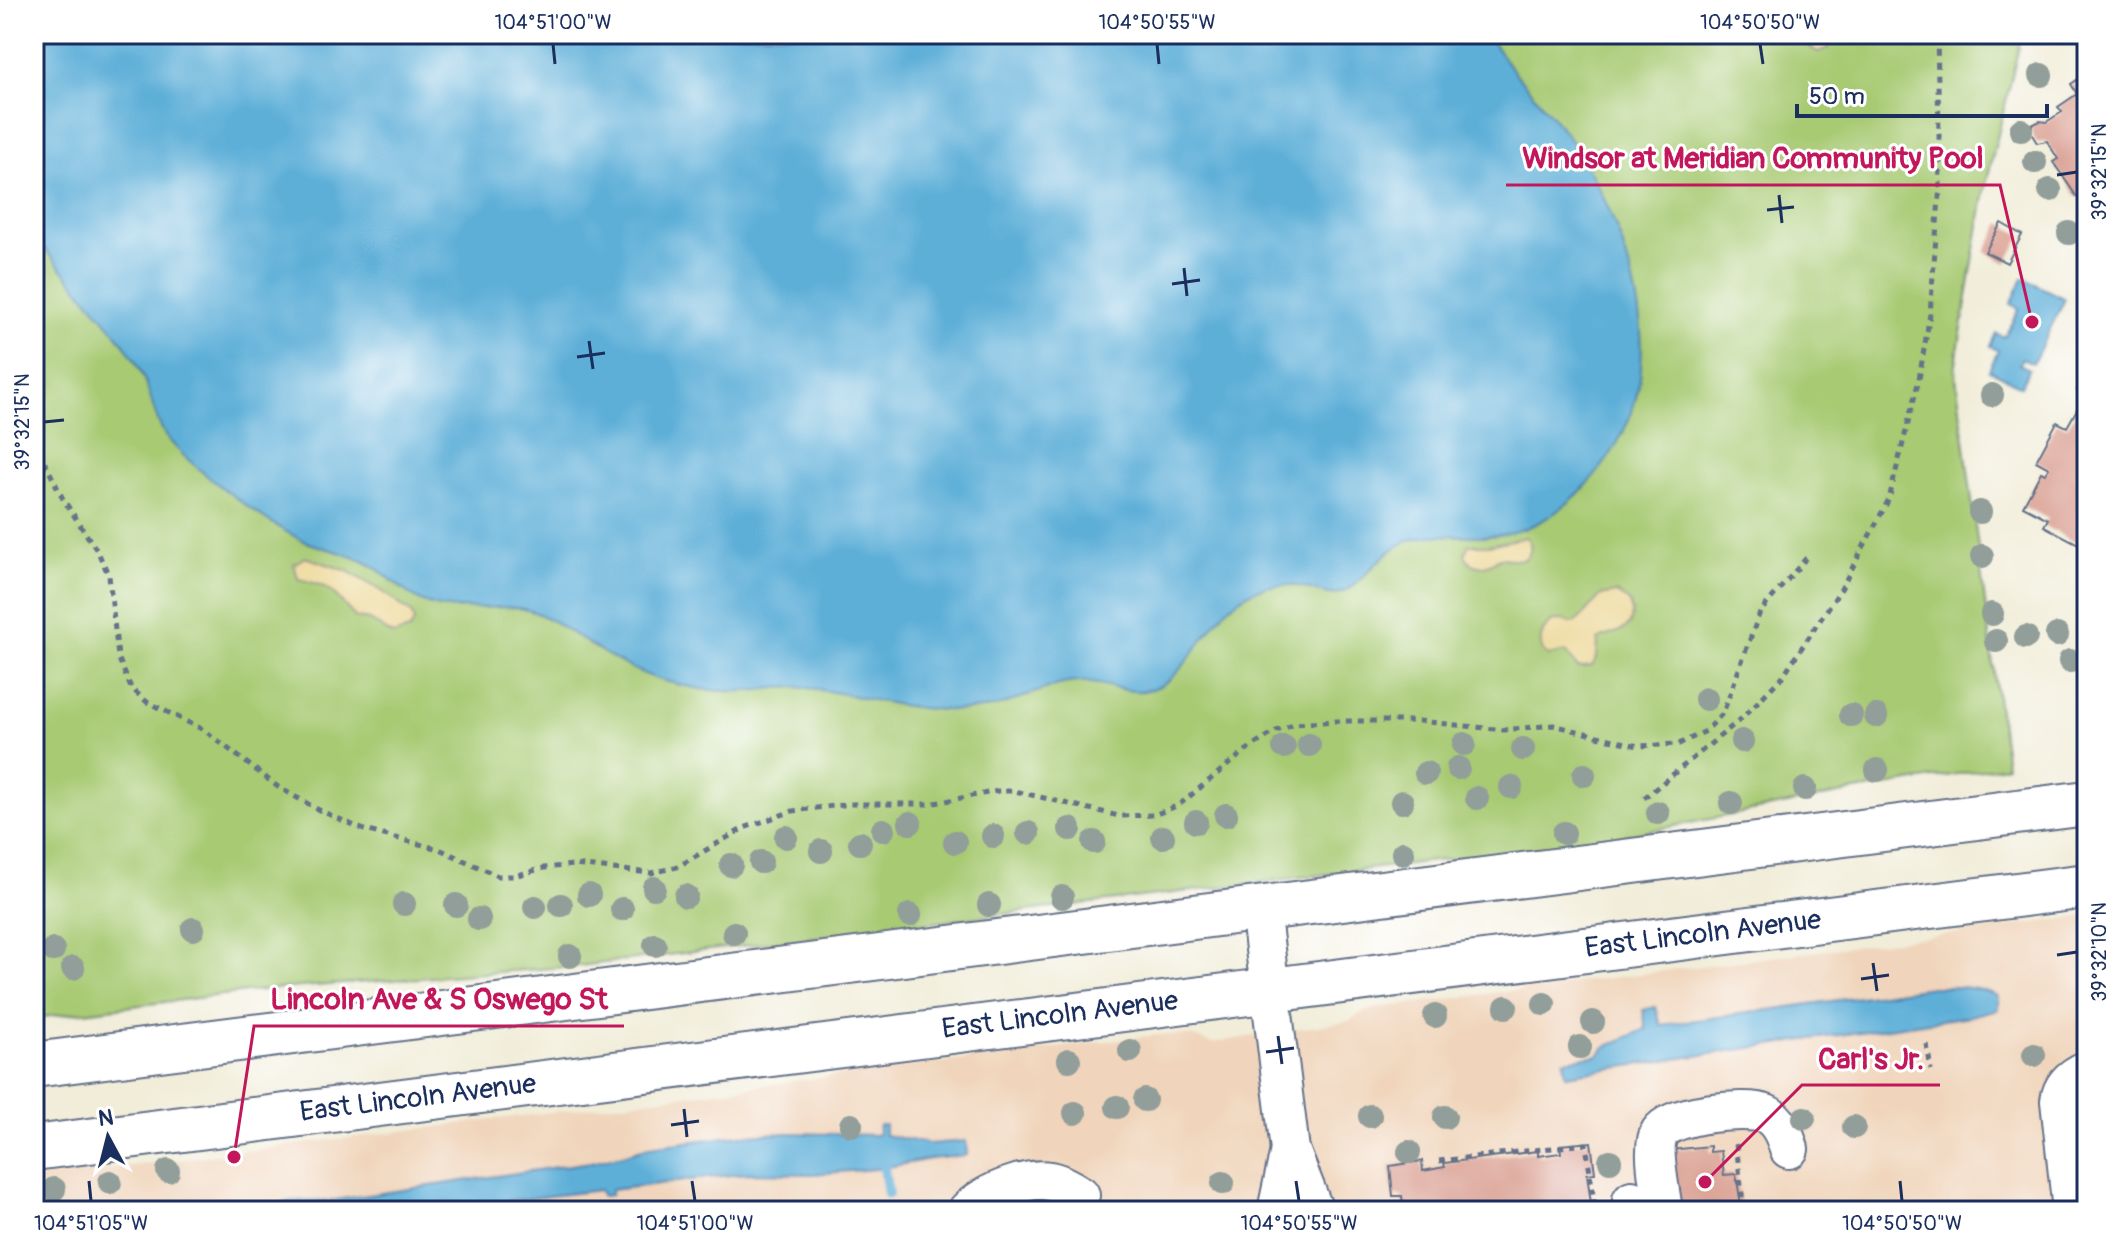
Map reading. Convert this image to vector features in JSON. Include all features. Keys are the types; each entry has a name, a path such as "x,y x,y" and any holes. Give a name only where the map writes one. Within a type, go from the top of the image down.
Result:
{"main road":[{"path":"34,1065 2087,803"},
{"name":"East Lincoln Avenue","path":"34,1148 2087,886"}],"street":[{"path":"1260,909 1290,1150 1314,1211"},
{"path":"2072,1211 2060,1101 2065,1087 2087,1070"},
{"path":"1643,1207 1659,1132 1671,1122 1732,1112 1763,1113 1775,1121 1789,1149"},
{"path":"1277,1211 1290,1150"},
{"path":"967,1211 989,1192 1025,1183 1054,1181 1080,1195 1061,1203 1020,1207 1012,1211"}],"path":[{"path":"1644,798 1760,702 1790,666 1841,589 1878,522 1892,488 1922,364 1930,314 1940,185 1937,34"},
{"path":"34,440 63,499 106,568 113,592 118,657 123,673 137,694 151,705 204,730 258,774 319,810 364,830 439,849 498,876 574,865 636,873 660,872 684,864 734,833 762,820 831,805 930,804 998,791 1015,791 1119,816 1147,816 1179,805 1245,751 1276,731 1305,723 1419,721 1504,730 1553,725 1627,744 1679,744 1706,731 1718,719 1727,705 1748,638 1760,612 1808,556"},
{"path":"1706,731 1715,742"},
{"path":"1927,1044 1931,1070"},
{"path":"1736,1141 1744,1211"},
{"path":"1439,1161 1586,1144 1596,1211"}],"shaded area":[{"path":"2087,916 2087,1211 34,1211 34,1178 1165,1034 1191,1036 1211,1043 1349,1021 1363,1012 1379,1008"}],"green space":[{"path":"34,34 2022,34 1985,189 1955,369 2006,766 1844,793 1597,841 579,966 263,990 34,1018"}],"sand":[{"path":"1791,34 1828,34 1829,48 1818,52"},
{"path":"1526,537 1530,549 1523,560 1499,558 1490,564 1477,566 1465,555 1468,545 1489,545"},
{"path":"305,557 345,570 382,591 411,613 414,621 410,630 393,635 369,620 356,618 326,588 298,579 294,564"},
{"path":"1616,593 1629,601 1631,620 1624,629 1598,640 1597,658 1592,666 1578,668 1566,652 1548,656 1544,653 1541,637 1550,623 1561,620 1573,623 1600,596"}],"water":[{"path":"40,34 1488,34 1584,161 1615,225 1636,296 1641,331 1641,366 1636,398 1617,444 1603,466 1567,504 1546,518 1523,529 1499,535 1433,536 1411,540 1390,551 1356,583 1340,593 1326,594 1284,585 1266,587 1246,595 1214,624 1189,659 1161,686 1144,691 1089,682 1069,683 984,709 938,710 800,687 725,691 678,684 657,679 622,663 534,612 506,607 448,608 421,601 369,564 309,543 275,525 212,480 178,449 160,426 131,354 47,253 35,231 33,108"},
{"path":"2023,278 2065,299 2033,363 2022,358 2019,364 2029,369 2021,386 1989,370 1998,351 1990,346 1996,333 2004,337 2019,309 2011,304"},
{"path":"1931,987 1983,990 1998,997 1998,1009 1970,1016 1566,1075 1564,1060 1599,1055 1605,1047 1646,1029 1643,1010 1656,1007 1661,1025"},
{"path":"879,1125 885,1125 885,1135 929,1144 966,1141 967,1155 877,1169 812,1174 747,1173 611,1190 611,1195 602,1196 600,1190 421,1211 267,1211 288,1202 328,1201 591,1162 649,1147 740,1135 878,1135"}],"building":[{"path":"2087,73 2087,210 2081,194 2077,197 2053,162 2058,159 2047,141 2037,143 2031,133 2032,125 2046,122 2062,112 2058,107 2077,94 2071,84"},
{"path":"2001,223 2022,235 2007,263 1985,252"},
{"path":"2087,370 2087,544 2084,542 2082,546 2044,526 2048,519 2023,506 2041,472 2045,474 2049,468 2036,461 2057,422 2067,427 2076,411 2080,414 2082,411 2077,409 2085,394 2077,390"},
{"path":"2087,1119 2087,1165 2085,1165 2082,1120"},
{"path":"1591,1142 1595,1173 1587,1174 1592,1211 1404,1211 1402,1196 1393,1196 1390,1166 1422,1161 1423,1171 1445,1167 1444,1163 1538,1151 1538,1156 1561,1153 1560,1145"},
{"path":"1710,1146 1710,1152 1721,1151 1724,1175 1736,1174 1742,1211 1669,1211 1670,1150"}],"waterway":[{"path":"882,1156 888,1194"}],"place":[{"name":"Windsor at Meridian Community Pool","path":"2032,322"},
{"name":"Lincoln Ave & S Oswego St","path":"234,1157"},
{"name":"Carl's Jr.","path":"1705,1182"}]}
